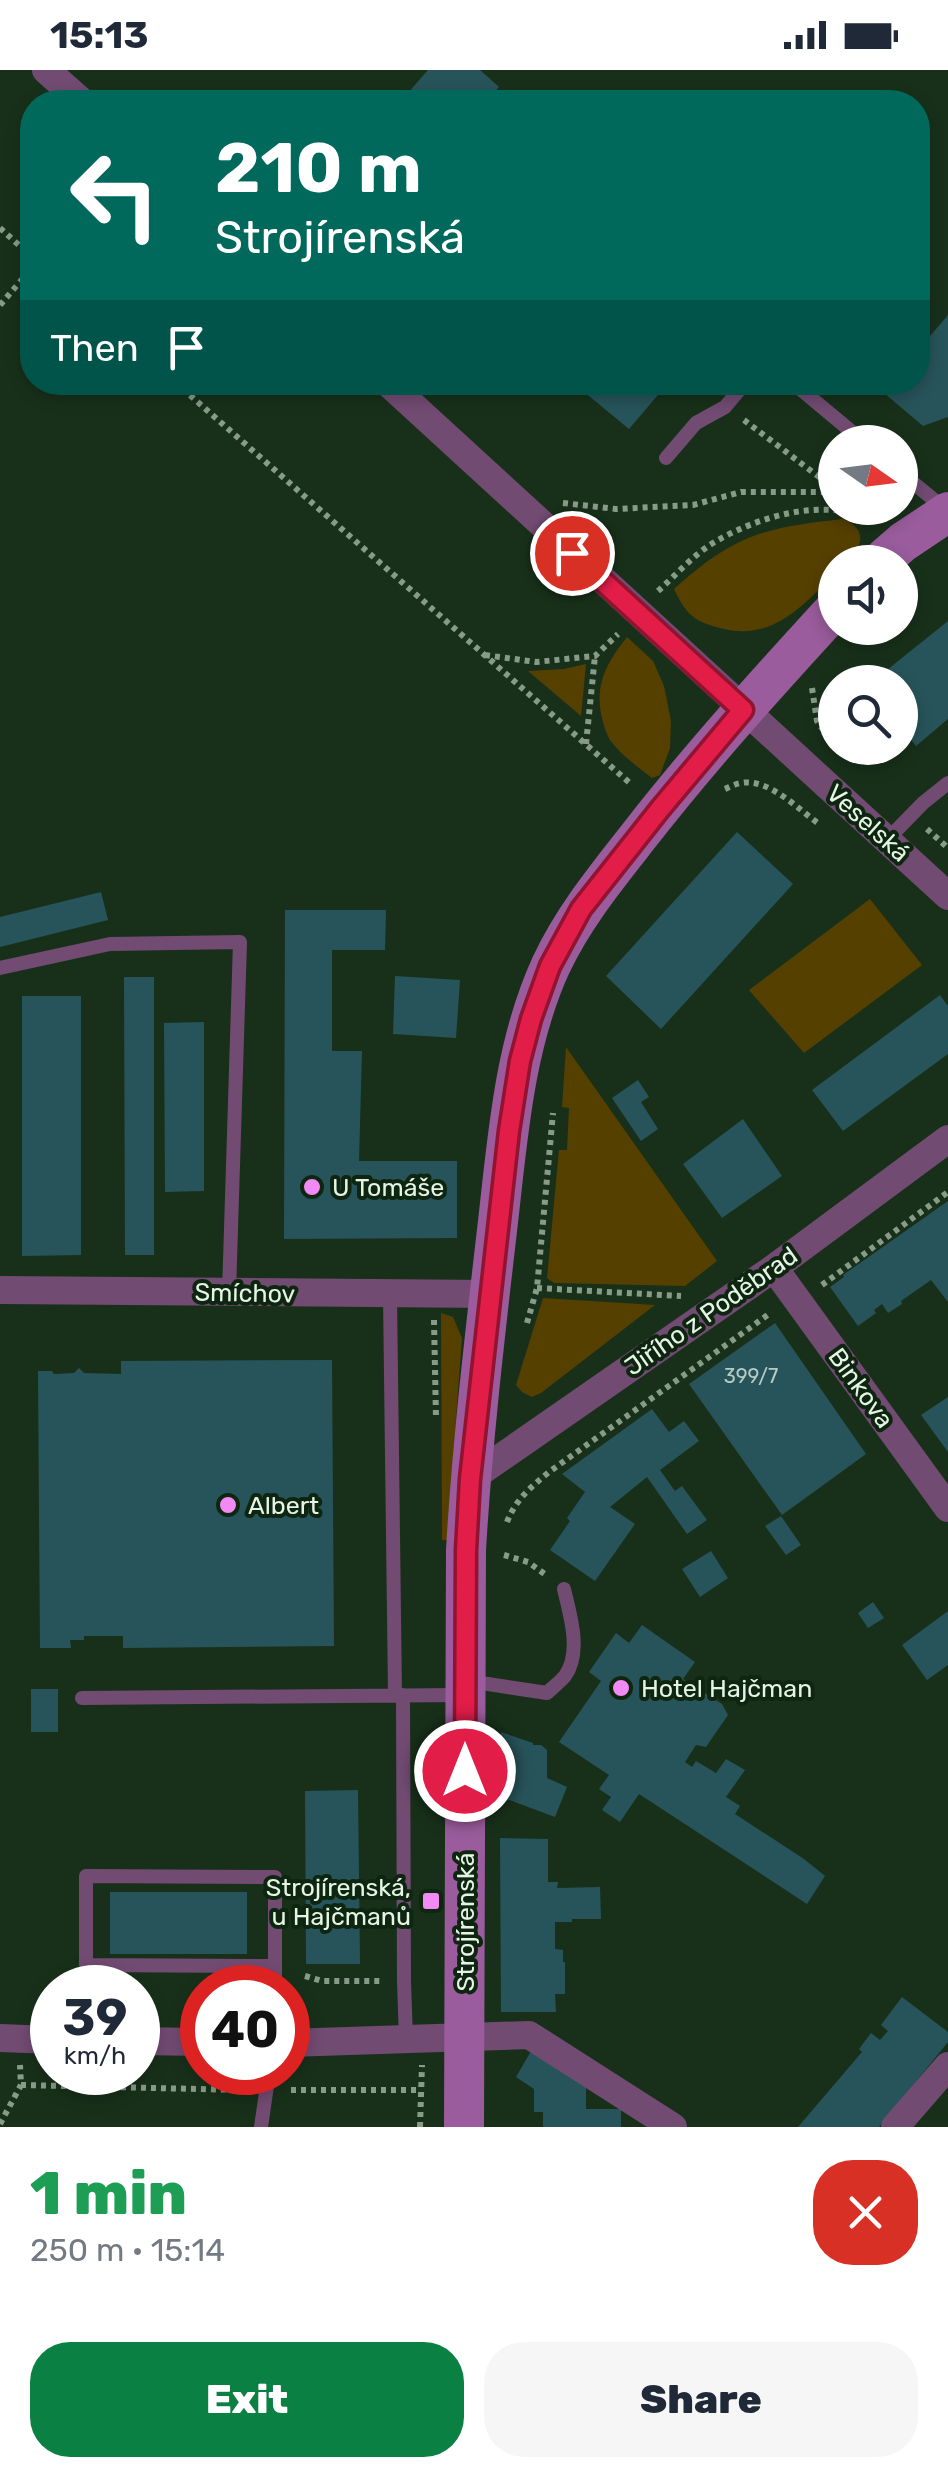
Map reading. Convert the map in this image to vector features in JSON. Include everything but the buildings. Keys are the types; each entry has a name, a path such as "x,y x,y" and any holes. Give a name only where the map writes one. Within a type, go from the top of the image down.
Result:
{"street":[{"path":"46,70 68,90"},
{"path":"401,395 743,710"},
{"path":"899,545 948,512"},
{"name":"Strojírenská","path":"464,2127 466,1550 490,1294 520,1061 550,966 581,909 743,710 818,628"},
{"name":"Veselská","path":"743,710 948,896"},
{"name":"Jiřího z Poděbrad","path":"470,1479 774,1268 948,1139"},
{"name":"Binkova","path":"774,1268 791,1308 948,1508"},
{"name":"Smíchov","path":"0,1290 490,1294"},
{"path":"310,2042 528,2035 672,2127"},
{"path":"0,2038 30,2039"},
{"path":"896,2127 948,2066"}],"lane":[{"path":"666,458 696,423 725,406 735,395"},
{"path":"808,395 844,425"},
{"path":"918,487 948,512"},
{"path":"886,840 922,803 948,784"},
{"path":"0,968 110,944 240,942 229,1293"},
{"path":"390,1294 406,2040"},
{"path":"82,1698 399,1695 492,1683 547,1693 567,1674 574,1649 564,1589"},
{"path":"86,1876 275,1877 275,1966 86,1965 86,1876"},
{"path":"260,2127 265,2095"}],"path":[{"path":"0,228 20,246"},
{"path":"0,305 20,282"},
{"path":"190,395 660,809"},
{"path":"725,406 818,477"},
{"path":"516,501 616,509 693,504 741,492 818,490"},
{"path":"657,592 716,541 772,516 818,510"},
{"path":"484,654 536,662 595,656 624,628"},
{"path":"586,744 595,656"},
{"path":"818,675 812,686 818,722"},
{"path":"713,796 742,782 756,783 777,793 823,827"},
{"path":"523,1336 537,1288 553,1110"},
{"path":"506,1524 525,1492 549,1472 771,1312 791,1308 948,1192"},
{"path":"537,1288 687,1296 672,1307"},
{"path":"504,1539 501,1554 528,1562 564,1589"},
{"path":"310,1977 404,1982"},
{"path":"0,2124 21,2085 20,2064"},
{"path":"21,2085 180,2088"},
{"path":"310,2090 419,2090 420,2127"}],"shaded area":[{"path":"818,522 853,525 859,533 859,544 818,545 818,590 770,626 738,631 720,628 697,619 687,610 674,589 695,571 733,545 791,526"},
{"path":"627,637 653,661 664,686 671,721 670,748 660,775 652,778 614,745 602,718 600,695 604,674"},
{"path":"586,664 581,716 528,671 564,669"},
{"path":"870,899 922,965 804,1053 749,990"},
{"path":"566,1047 717,1261 685,1286 554,1283 547,1278 559,1150 567,1150 569,1108 562,1107"},
{"path":"543,1298 655,1305 532,1397 516,1385"},
{"path":"441,1313 453,1317 462,1338 447,1540 442,1540"}],"place":[{"name":"U Tomáše","path":"312,1187"},
{"name":"Albert","path":"228,1505"},
{"name":"Hotel Hajčman","path":"621,1688"},
{"name":"Strojírenská, u Hajčmanů","path":"431,1901"}],"route":[{"path":"465,1771 470,1479 509,1131 531,1019 550,966 581,909 743,710 572,553"}]}
